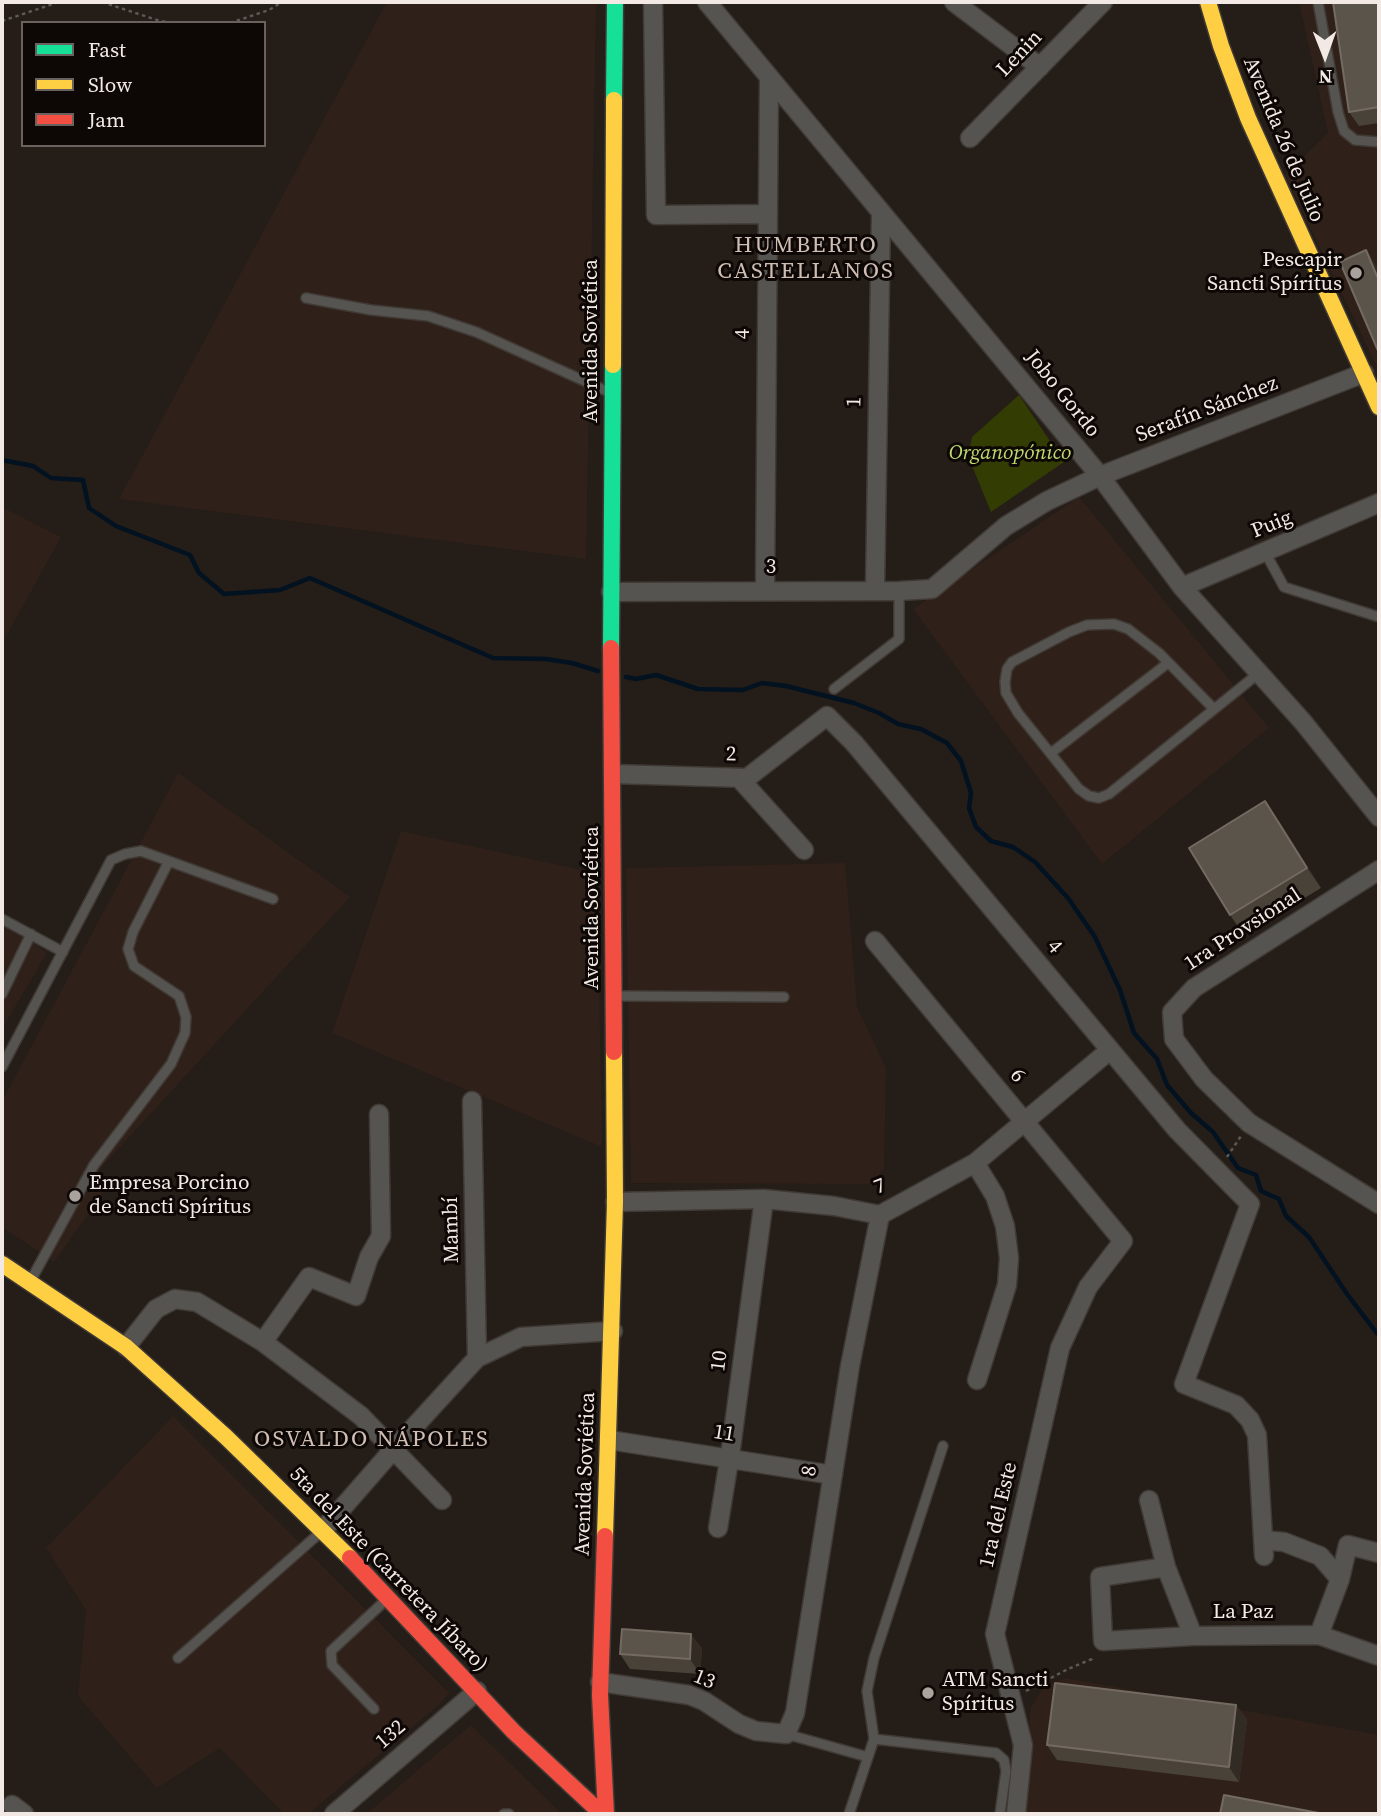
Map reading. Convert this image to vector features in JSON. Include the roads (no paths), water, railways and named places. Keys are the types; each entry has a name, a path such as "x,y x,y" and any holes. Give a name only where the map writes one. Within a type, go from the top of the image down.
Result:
{"street":[{"name":"Avenida Soviética","path":"604,1814 600,1682 615,1202 611,593 615,2"},
{"path":"653,2 656,215 768,214"},
{"name":"Jobo Gordo","path":"707,2 1100,476 1182,587 1303,722 1379,817"},
{"path":"954,2 1040,67"},
{"name":"Lenin","path":"970,138 1103,2"},
{"name":"Avenida 26 de Julio","path":"1208,2 1248,118 1379,407"},
{"name":"4","path":"765,590 769,78"},
{"name":"1","path":"875,590 881,214"},
{"name":"Serafín Sánchez","path":"932,589 1006,526 1047,501 1100,476 1364,373"},
{"name":"Puig","path":"1182,587 1379,503"},
{"name":"3","path":"611,593 932,589"},
{"name":"4","path":"827,716 854,743 1177,1130 1250,1205 1184,1384 1236,1405 1250,1419 1257,1435 1264,1548 1284,1542 1320,1556 1340,1579"},
{"name":"2","path":"613,775 747,778 827,716"},
{"path":"739,778 804,850"},
{"name":"1ra Provsional","path":"1379,870 1194,988 1172,1012 1174,1039 1204,1079 1249,1123 1379,1204"},
{"name":"6","path":"875,941 1123,1241"},
{"name":"7","path":"615,1202 764,1199 835,1206 880,1215 975,1163 1110,1050"},
{"name":"Mambí","path":"472,1101 478,1358"},
{"path":"263,1342 309,1277 356,1296 369,1257 381,1236 379,1114"},
{"path":"975,1163 995,1196 1005,1226 1009,1258 1007,1284 976,1380"},
{"name":"10","path":"718,1528 730,1458 764,1199"},
{"name":"8","path":"786,1734 795,1713 850,1366 880,1215"},
{"name":"1ra del Este","path":"1016,1814 1023,1745 995,1634 1059,1348 1088,1287 1123,1241"},
{"name":"5ta del Este (Carretera Jíbaro)","path":"2,1264 126,1347 226,1437 323,1530 545,1763 604,1814"},
{"path":"126,1347 156,1309 175,1299 197,1301 263,1342 361,1416 442,1500"},
{"path":"323,1530 478,1358 521,1337 613,1331"},
{"name":"11","path":"609,1440 833,1475"},
{"path":"1149,1500 1166,1567 1194,1636"},
{"path":"1319,1635 1340,1579 1348,1545 1379,1553"},
{"name":"La Paz","path":"1166,1567 1100,1577 1103,1641 1194,1636 1319,1635 1379,1656"},
{"name":"13","path":"600,1682 689,1695 756,1731 786,1734"},
{"name":"132","path":"334,1814 477,1691"},
{"path":"545,1763 573,1771 584,1770 591,1764 597,1752 601,1734"}],"lane":[{"path":"1318,2 1338,112 1344,131 1355,141 1379,142"},
{"path":"306,298 371,310 428,316 476,332 613,393"},
{"path":"1265,552 1284,587 1379,617"},
{"path":"834,689 899,639 899,591"},
{"path":"1214,709 1168,663 1128,629 1114,624 1087,625 1069,632 1012,662 1007,669 1006,693 1018,712 1079,789 1089,796 1099,798 1109,794 1259,673"},
{"path":"1051,753 1168,663"},
{"path":"2,1067 111,860 141,851 273,899"},
{"path":"30,1282 93,1165 171,1064 185,1032 186,1017 179,996 134,966 128,949 169,861"},
{"path":"2,919 63,952"},
{"path":"2,994 31,934"},
{"path":"614,996 784,997"},
{"path":"849,1814 874,1739 867,1692 874,1658 943,1446"},
{"path":"178,1658 323,1530"},
{"path":"374,1709 332,1665 331,1651 388,1598"},
{"path":"786,1734 868,1757"},
{"path":"874,1739 996,1753 1004,1760 1006,1771 1000,1814"},
{"path":"504,1814 509,1814"}],"waterway":[{"path":"2,460 33,466 51,478 83,480 89,508 116,526 190,555 199,573 224,594 280,590 310,578 493,658 546,659 598,671"},
{"path":"626,677 636,679 656,675 698,689 743,690 762,683 786,686 854,703 898,724 921,729 947,743 961,761 971,793 969,808 976,827 991,841 1013,847 1035,862 1068,898 1095,937 1120,990 1134,1033 1157,1059 1167,1085 1191,1113 1213,1132 1238,1168 1256,1175 1261,1191 1279,1199 1286,1216 1309,1237 1379,1336"}],"place":[{"name":"Pescapir Sancti Spíritus","path":"1356,273"},
{"name":"Empresa Porcino de Sancti Spíritus","path":"75,1196"},
{"name":"ATM Sancti Spíritus","path":"928,1693"}],"district":[{"name":"HUMBERTO CASTELLANOS","path":"806,259"},
{"name":"OSVALDO NÁPOLES","path":"372,1440"}],"park label":[{"name":"Organopónico","path":"1010,454"}]}
